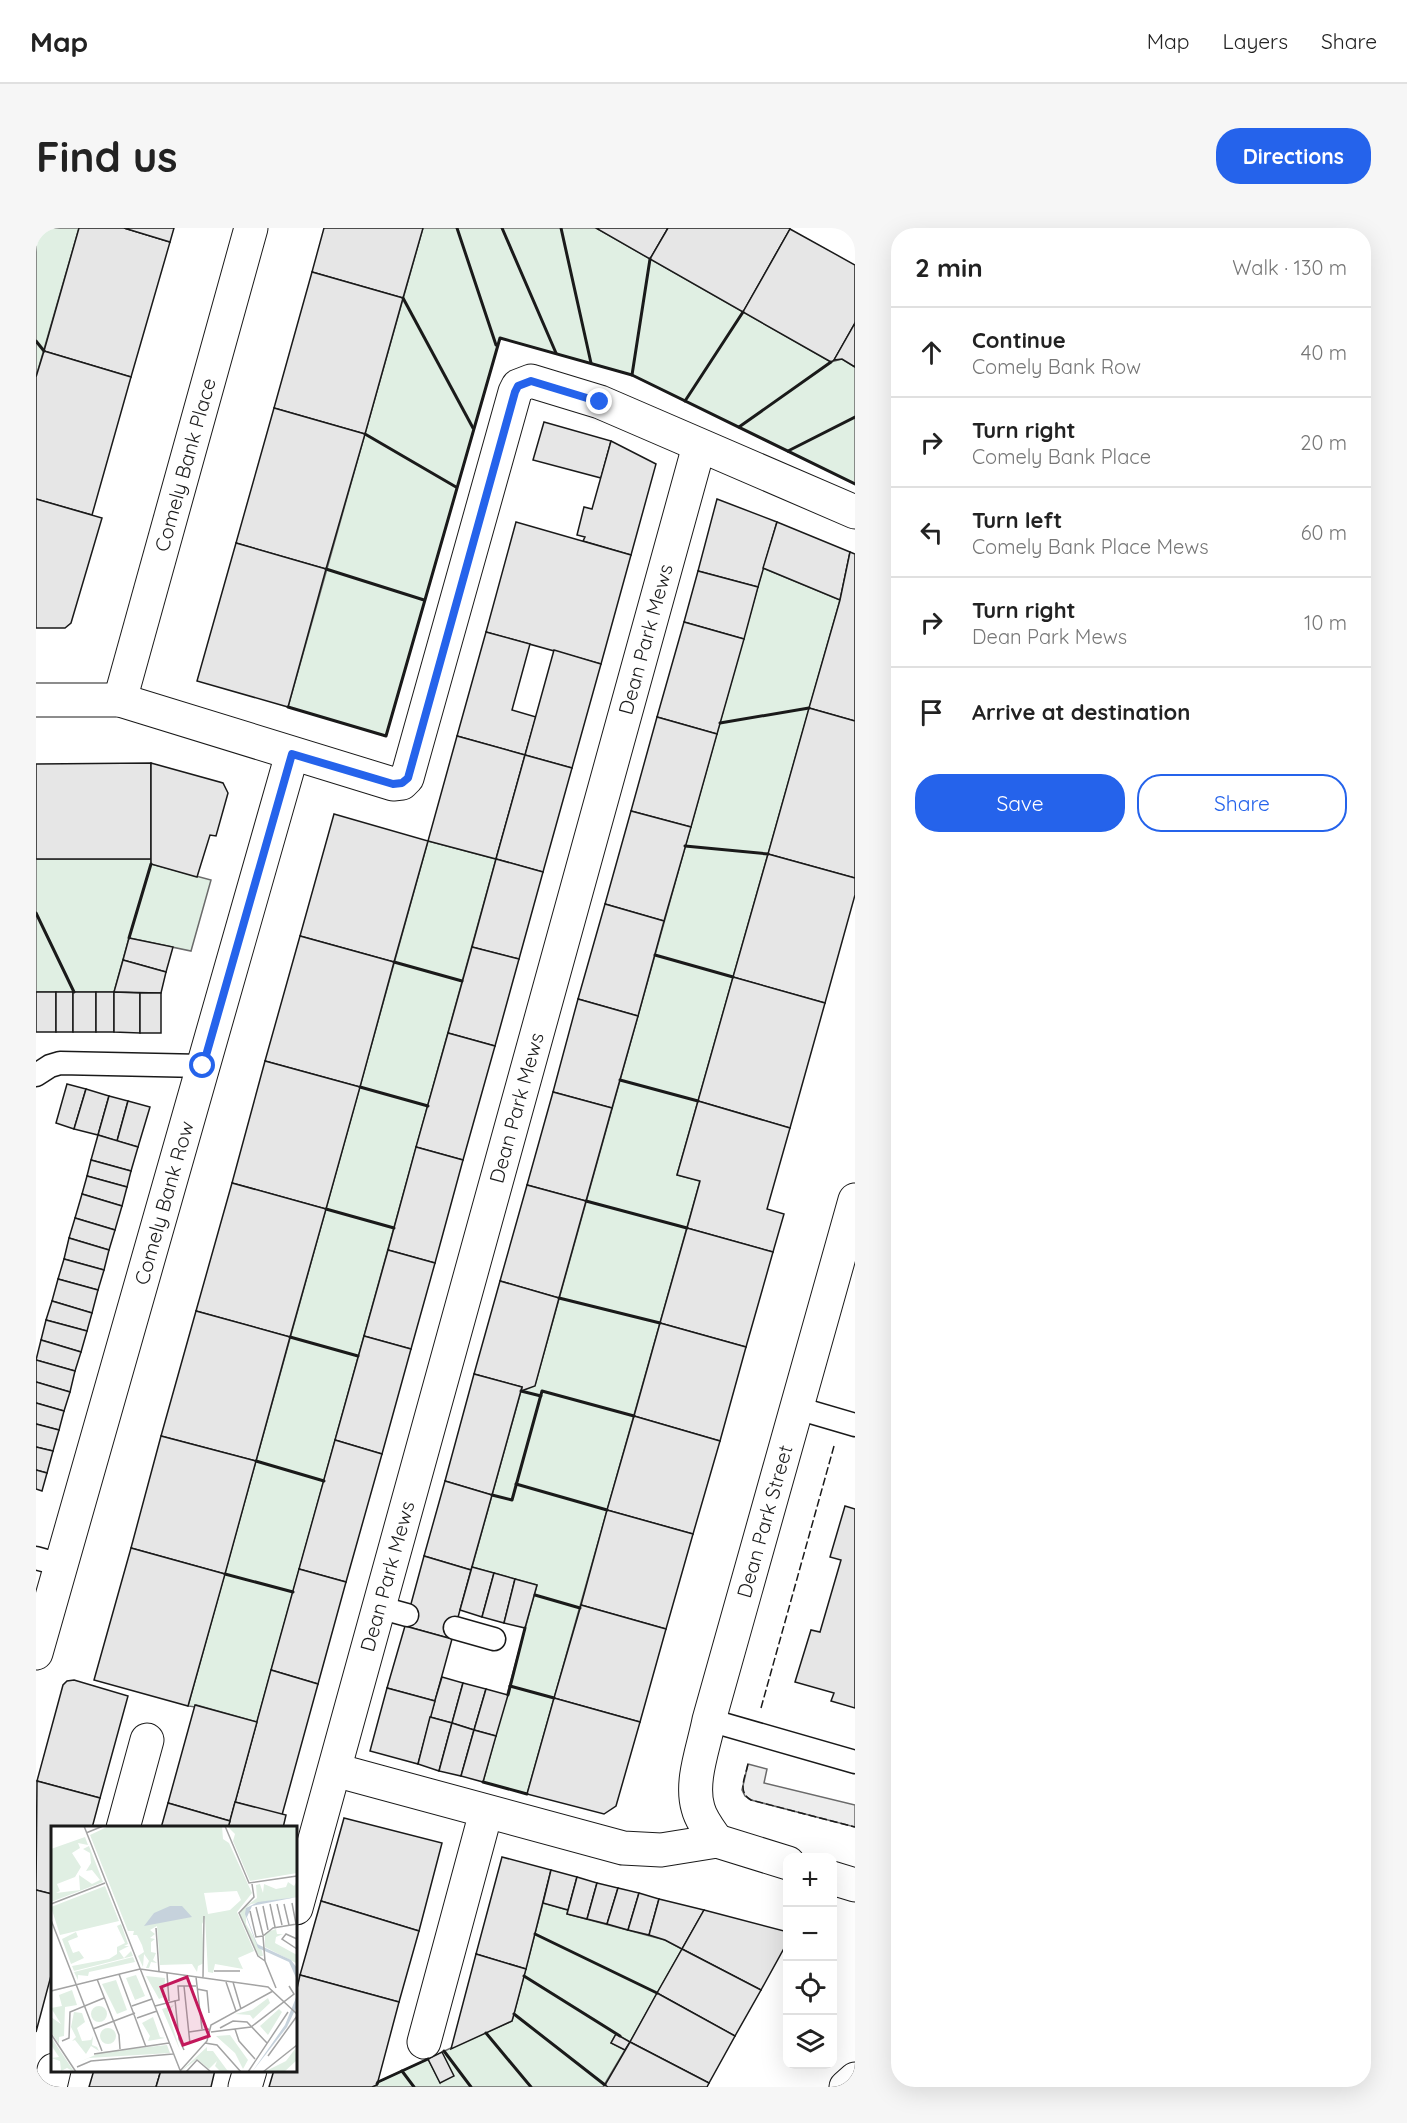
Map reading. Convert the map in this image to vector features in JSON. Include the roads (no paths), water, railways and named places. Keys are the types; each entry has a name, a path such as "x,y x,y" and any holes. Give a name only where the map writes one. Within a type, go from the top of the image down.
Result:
{"street":[{"name":"Comely Bank Place","path":"120,700 251,228"},
{"path":"36,700 120,700 393,784 402,783 408,778 515,392 518,386 531,381 600,402 855,512"},
{"name":"Dean Park Mews","path":"297,1904 334,1770 393,1611 699,446"},
{"name":"Comely Bank Row","path":"36,1653 48,1562 203,1066 292,754"},
{"name":"Dean Park Street","path":"717,1841 698,1808 696,1786 709,1720 855,1200"},
{"path":"123,1826 147,1740"},
{"path":"334,1770 606,1844 636,1850 661,1850 717,1841 783,1861"},
{"path":"424,2042 486,1812"},
{"path":"837,1880 855,1885"},
{"path":"50,2087 54,2072"},
{"path":"245,2087 249,2072"},
{"path":"846,2087 855,2079"}],"lane":[{"path":"36,1075 60,1063 203,1066"},
{"path":"797,1408 855,1425"},
{"path":"455,1629 494,1639"},
{"path":"709,1720 855,1762"}]}
